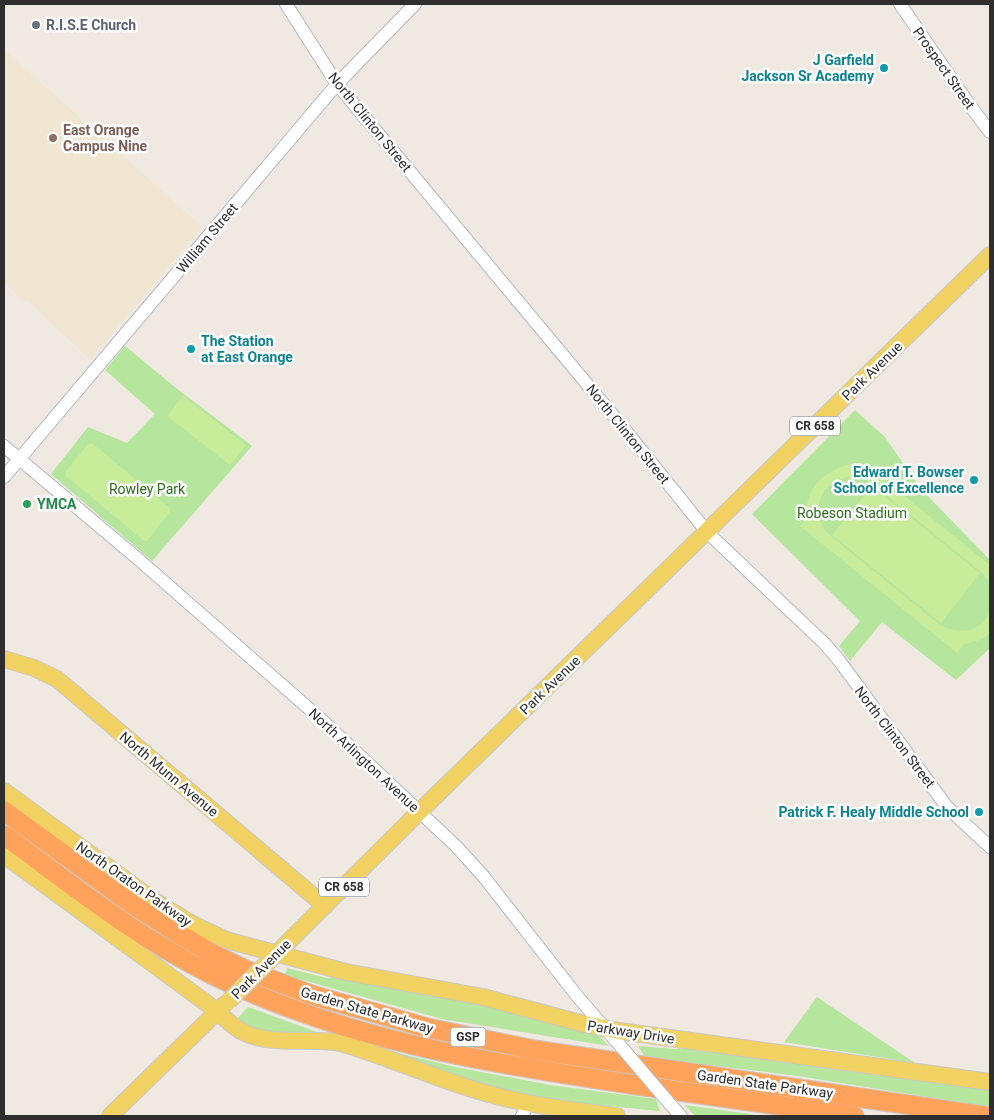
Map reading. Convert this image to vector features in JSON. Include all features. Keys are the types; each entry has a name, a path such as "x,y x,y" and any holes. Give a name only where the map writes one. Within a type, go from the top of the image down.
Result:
{"highway":[{"name":"Garden State Parkway","path":"4,811 126,900 183,937 246,970 312,995 428,1028 535,1050 985,1116"},
{"name":"Garden State Parkway","path":"4,834 111,913 186,960 251,993 307,1014 406,1043 506,1065 854,1116"}],"main road":[{"name":"Park Avenue","path":"110,1116 990,255"},
{"name":"North Munn Avenue","path":"4,660 34,668 57,679 325,906"},
{"name":"North Oraton Parkway","path":"4,791 129,883 179,917 203,930 272,958"},
{"path":"4,855 223,1006 236,1027 247,1034 269,1039 341,1043 476,1090 525,1110 617,1116"},
{"name":"Parkway Drive","path":"272,958 483,997 605,1028 990,1082"}],"street":[{"name":"North Clinton Street","path":"286,4 336,84 622,426 707,532 824,643 838,659 948,807 990,847"},
{"name":"William Street","path":"4,477 336,84 415,4"},
{"name":"Prospect Street","path":"900,4 990,132"},
{"name":"North Arlington Avenue","path":"4,446 138,559 317,715 471,861 577,996 681,1116"}],"shaded area":[{"name":"East Orange Campus Nine","path":"4,50 202,227 90,359 27,300 24,301 4,283"}],"green space":[{"name":"Rowley Park","path":"125,346 252,446 152,561 51,474 88,427 127,443 155,414 105,370"},
{"path":"183,396 246,445 230,465 167,416"},
{"name":"Robeson Stadium","path":"855,410 885,437 920,488 990,560 990,648 956,680 882,622 850,661 839,646 860,621 752,514"},
{"path":"89,443 93,444 170,508 170,512 147,541 144,541 66,476 66,471"},
{"path":"847,465 858,465 872,470 990,565 990,583 982,573 872,484 862,478 853,476 836,481 824,493 818,509 820,522 826,532 940,625 954,630 968,630 981,624 990,612 990,633 978,640 964,644 957,653 800,526 807,518 808,499 816,484 830,472"},
{"path":"872,486 980,573 941,623 832,535"},
{"path":"287,968 327,978 339,976 504,1008 599,1036 609,1046 442,1019 285,975"},
{"path":"817,997 915,1063 784,1042"},
{"path":"248,1007 325,1035 249,1031 237,1019"},
{"path":"638,1046 674,1049 689,1048 990,1089 990,1107 798,1076 645,1057"},
{"path":"382,1049 455,1067 550,1085 656,1099 660,1111 546,1100 472,1084"},
{"path":"685,1105 764,1116 695,1116"}],"place":[{"name":"R.I.S.E Church","path":"36,25"},
{"name":"J Garfield Jackson Sr Academy","path":"884,68"},
{"name":"East Orange Campus Nine","path":"53,138"},
{"name":"The Station at East Orange","path":"191,349"},
{"name":"Edward T. Bowser School of Excellence","path":"974,480"},
{"name":"YMCA","path":"27,504"},
{"name":"Patrick F. Healy Middle School","path":"979,812"}]}
